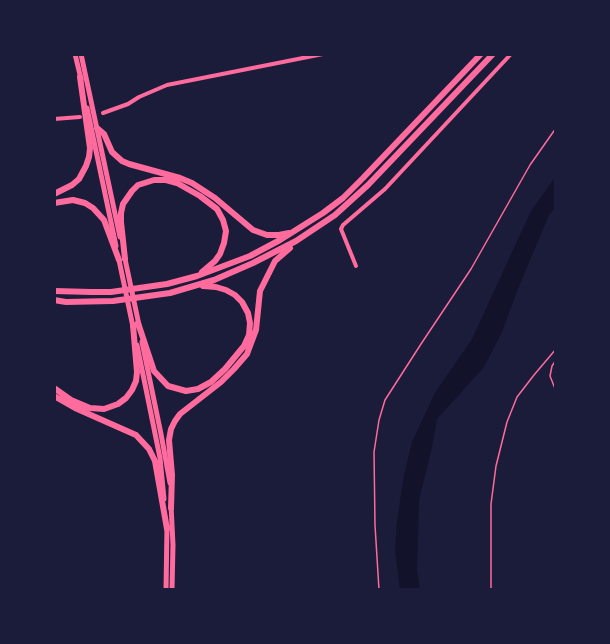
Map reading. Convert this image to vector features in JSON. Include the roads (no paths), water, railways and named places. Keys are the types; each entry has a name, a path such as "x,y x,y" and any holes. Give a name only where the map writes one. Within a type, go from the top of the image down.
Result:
{"highway":[{"path":"54,291 111,292 197,276 250,256 298,230 354,187 481,54"},
{"path":"54,300 113,301 170,293 214,280 253,263 304,236 335,215 368,185 493,54"},
{"path":"54,194 79,179 89,157 90,148 80,77"},
{"path":"97,128 104,134 112,152 122,161 192,183 215,198 253,230 267,235 279,235 298,230"},
{"path":"122,260 123,204 138,186 154,180 166,180 200,195 217,209 224,220 226,231 220,254 197,276"},
{"path":"54,203 73,200 85,203 98,212 122,260"},
{"path":"171,508 172,476 169,440 171,429 180,414 221,382 247,354 256,330 260,291 275,261 304,236"},
{"path":"136,324 153,371 168,386 186,391 198,389 211,382 244,346 249,335 250,323 248,313 235,295 216,287 196,285"},
{"path":"54,306 66,302"},
{"path":"54,388 90,408 104,409 126,398 136,381 136,324"},
{"path":"54,396 75,408 136,435 149,449 156,461 167,528"}],"main road":[{"path":"75,54 165,456 173,545 172,590"},
{"path":"81,54 122,260"},
{"path":"136,324 160,458 167,528 166,590"}],"street":[{"path":"103,112 128,104 167,85 323,54"},
{"path":"356,266 341,229 343,225 385,189 511,54"},
{"path":"54,119 80,117"}]}
